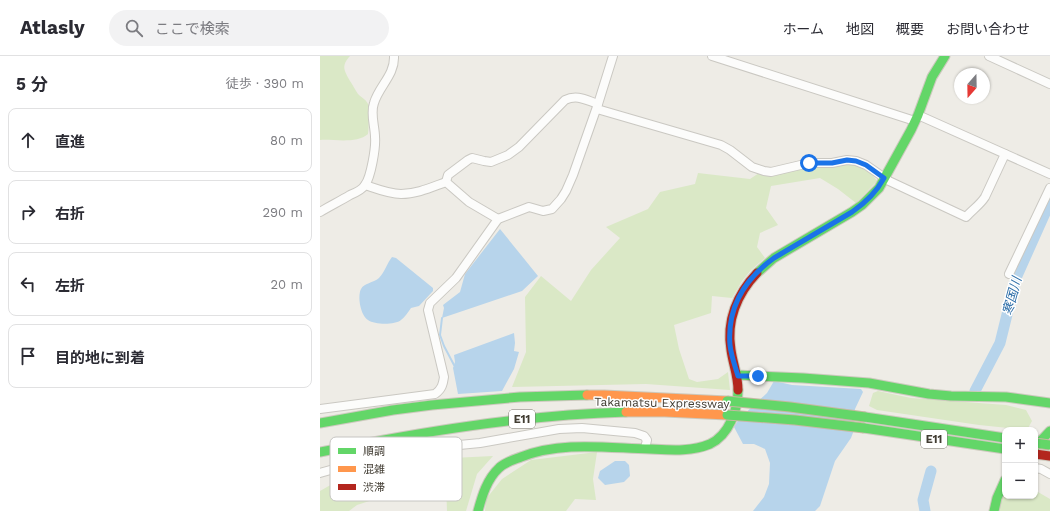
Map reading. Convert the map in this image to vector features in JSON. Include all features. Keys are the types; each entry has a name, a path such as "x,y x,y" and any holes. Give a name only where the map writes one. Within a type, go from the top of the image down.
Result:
{"main road":[{"path":"478,511 486,486 498,469 507,462 527,453 547,448 569,446 689,450 702,447 715,441 726,431 737,404 739,388 738,376 730,346 731,322 736,302 743,289 748,281 762,266 852,212 862,205 879,188 917,118 932,77 945,56"},
{"path":"738,376 803,378 869,383 929,394 1006,397 1050,403"},
{"name":"Takamatsu Expressway","path":"320,423 424,406 520,397 604,395 727,401 790,406 1002,437"},
{"name":"Takamatsu Expressway","path":"404,437 516,420 575,415 644,412 727,415 795,420 864,428 1002,449"},
{"path":"1038,445 1050,431"},
{"path":"1038,439 1050,440"},
{"path":"1038,443 1050,445"},
{"name":"Takamatsu Expressway","path":"320,452 330,450"},
{"path":"1038,454 1049,456"},
{"path":"994,511 997,498 1002,487"}],"street":[{"path":"320,212 365,185 375,148 372,111 373,104 376,96 394,66 394,56"},
{"path":"320,410 435,394 439,391 442,386 444,376 428,310 430,303 456,278 498,219 529,207 543,211 552,209 561,199 574,175 598,106 613,56"},
{"path":"712,56 917,118 1050,174"},
{"path":"989,56 1050,84"},
{"path":"446,182 448,175 472,158 491,162 508,155 565,100 571,97 575,97 598,106 721,145 752,167 764,171 771,172 809,163 832,163 847,160 856,161 866,165 884,178 966,217 982,202 1005,154"},
{"path":"365,185 401,194 414,193 446,182"},
{"path":"446,182 469,202 498,219"},
{"path":"1009,274 1050,188"},
{"path":"462,445 559,429 582,428 635,433 644,436 647,440 645,448"},
{"path":"1038,469 1050,474"},
{"path":"320,473 330,470"}],"green space":[{"path":"320,56 350,56 344,65 345,71 358,94 369,106 368,134 363,137 352,140 320,140"},
{"path":"849,162 868,169 877,181 856,203 838,189 820,178 771,186 766,208 778,225 760,233 757,247 765,258 751,270 742,281 732,298 712,296 711,313 674,325 679,349 689,379 697,382 718,379 728,372 730,390 646,384 512,387 526,352 525,297 541,276 571,301 591,270 620,238 606,227 648,209 660,192 695,184 698,173 750,179 759,173"},
{"path":"878,391 911,398 1006,405 1026,410 1032,421 1029,427 1002,427 877,410 869,406 873,393"},
{"path":"597,452 593,479 596,500 575,499 566,511 485,511 486,499 502,479 531,460"},
{"path":"493,456 477,474 466,511 447,511 447,501 462,501 462,458"},
{"path":"330,485 330,501 369,501 357,505 349,511 320,511 320,491"},
{"path":"1038,492 1050,499 1050,511 998,511 1001,498 1038,499"}],"water":[{"path":"500,229 538,276 522,291 442,318 444,308 443,305 460,292 465,274"},
{"path":"392,257 396,258 433,288 433,291 419,306 411,308 398,322 385,324 371,322 363,315 359,297 360,292 364,285 379,278"},
{"path":"514,333 514,351 519,352 514,369 502,391 458,394 453,368 455,362 454,355"},
{"path":"774,381 792,385 861,389 863,392 855,409 854,430 851,438 835,461 820,506 815,511 753,511 764,497 769,484 770,463 765,449 754,444 743,444 734,427 739,419 767,393"},
{"path":"615,461 625,461 629,465 630,476 624,482 605,485 598,478 600,471"}],"waterway":[{"name":"寒国川","path":"975,391 1000,343 1016,278 1050,202"},
{"path":"442,318 440,335 454,365"},
{"name":"寒国川","path":"925,511 923,500 931,471"}],"traffic: fast":[{"path":"757,273 774,258 852,212 862,205 879,188 911,130 932,77 945,56"},
{"path":"737,375 869,383 929,394 1006,397 1050,403"},
{"path":"478,511 488,482 495,472 509,461 536,452 568,447 680,450 703,447 710,444 722,435 731,421 738,398 738,390"},
{"path":"320,423 393,410 432,405 520,397 587,395"},
{"path":"727,401 790,407 865,417"},
{"path":"401,437 434,431 511,421 626,412"},
{"path":"727,415 795,420 864,428"},
{"path":"865,417 1002,438"},
{"path":"864,428 1002,449"},
{"path":"1038,444 1050,431"},
{"path":"1038,443 1050,445"},
{"path":"320,452 330,450"},
{"path":"994,511 997,498 1002,487"}],"traffic: slow":[{"path":"587,395 727,401"},
{"path":"626,412 727,415"}],"traffic: jam":[{"path":"738,390 732,355 730,329 732,318 739,299 750,281 757,273"},
{"path":"1038,454 1050,456"}],"route":[{"path":"758,376 738,376 730,346 731,322 736,302 748,281 762,266 774,258 862,205 879,188 884,178 866,165 856,161 847,160 832,163 809,163"}]}
